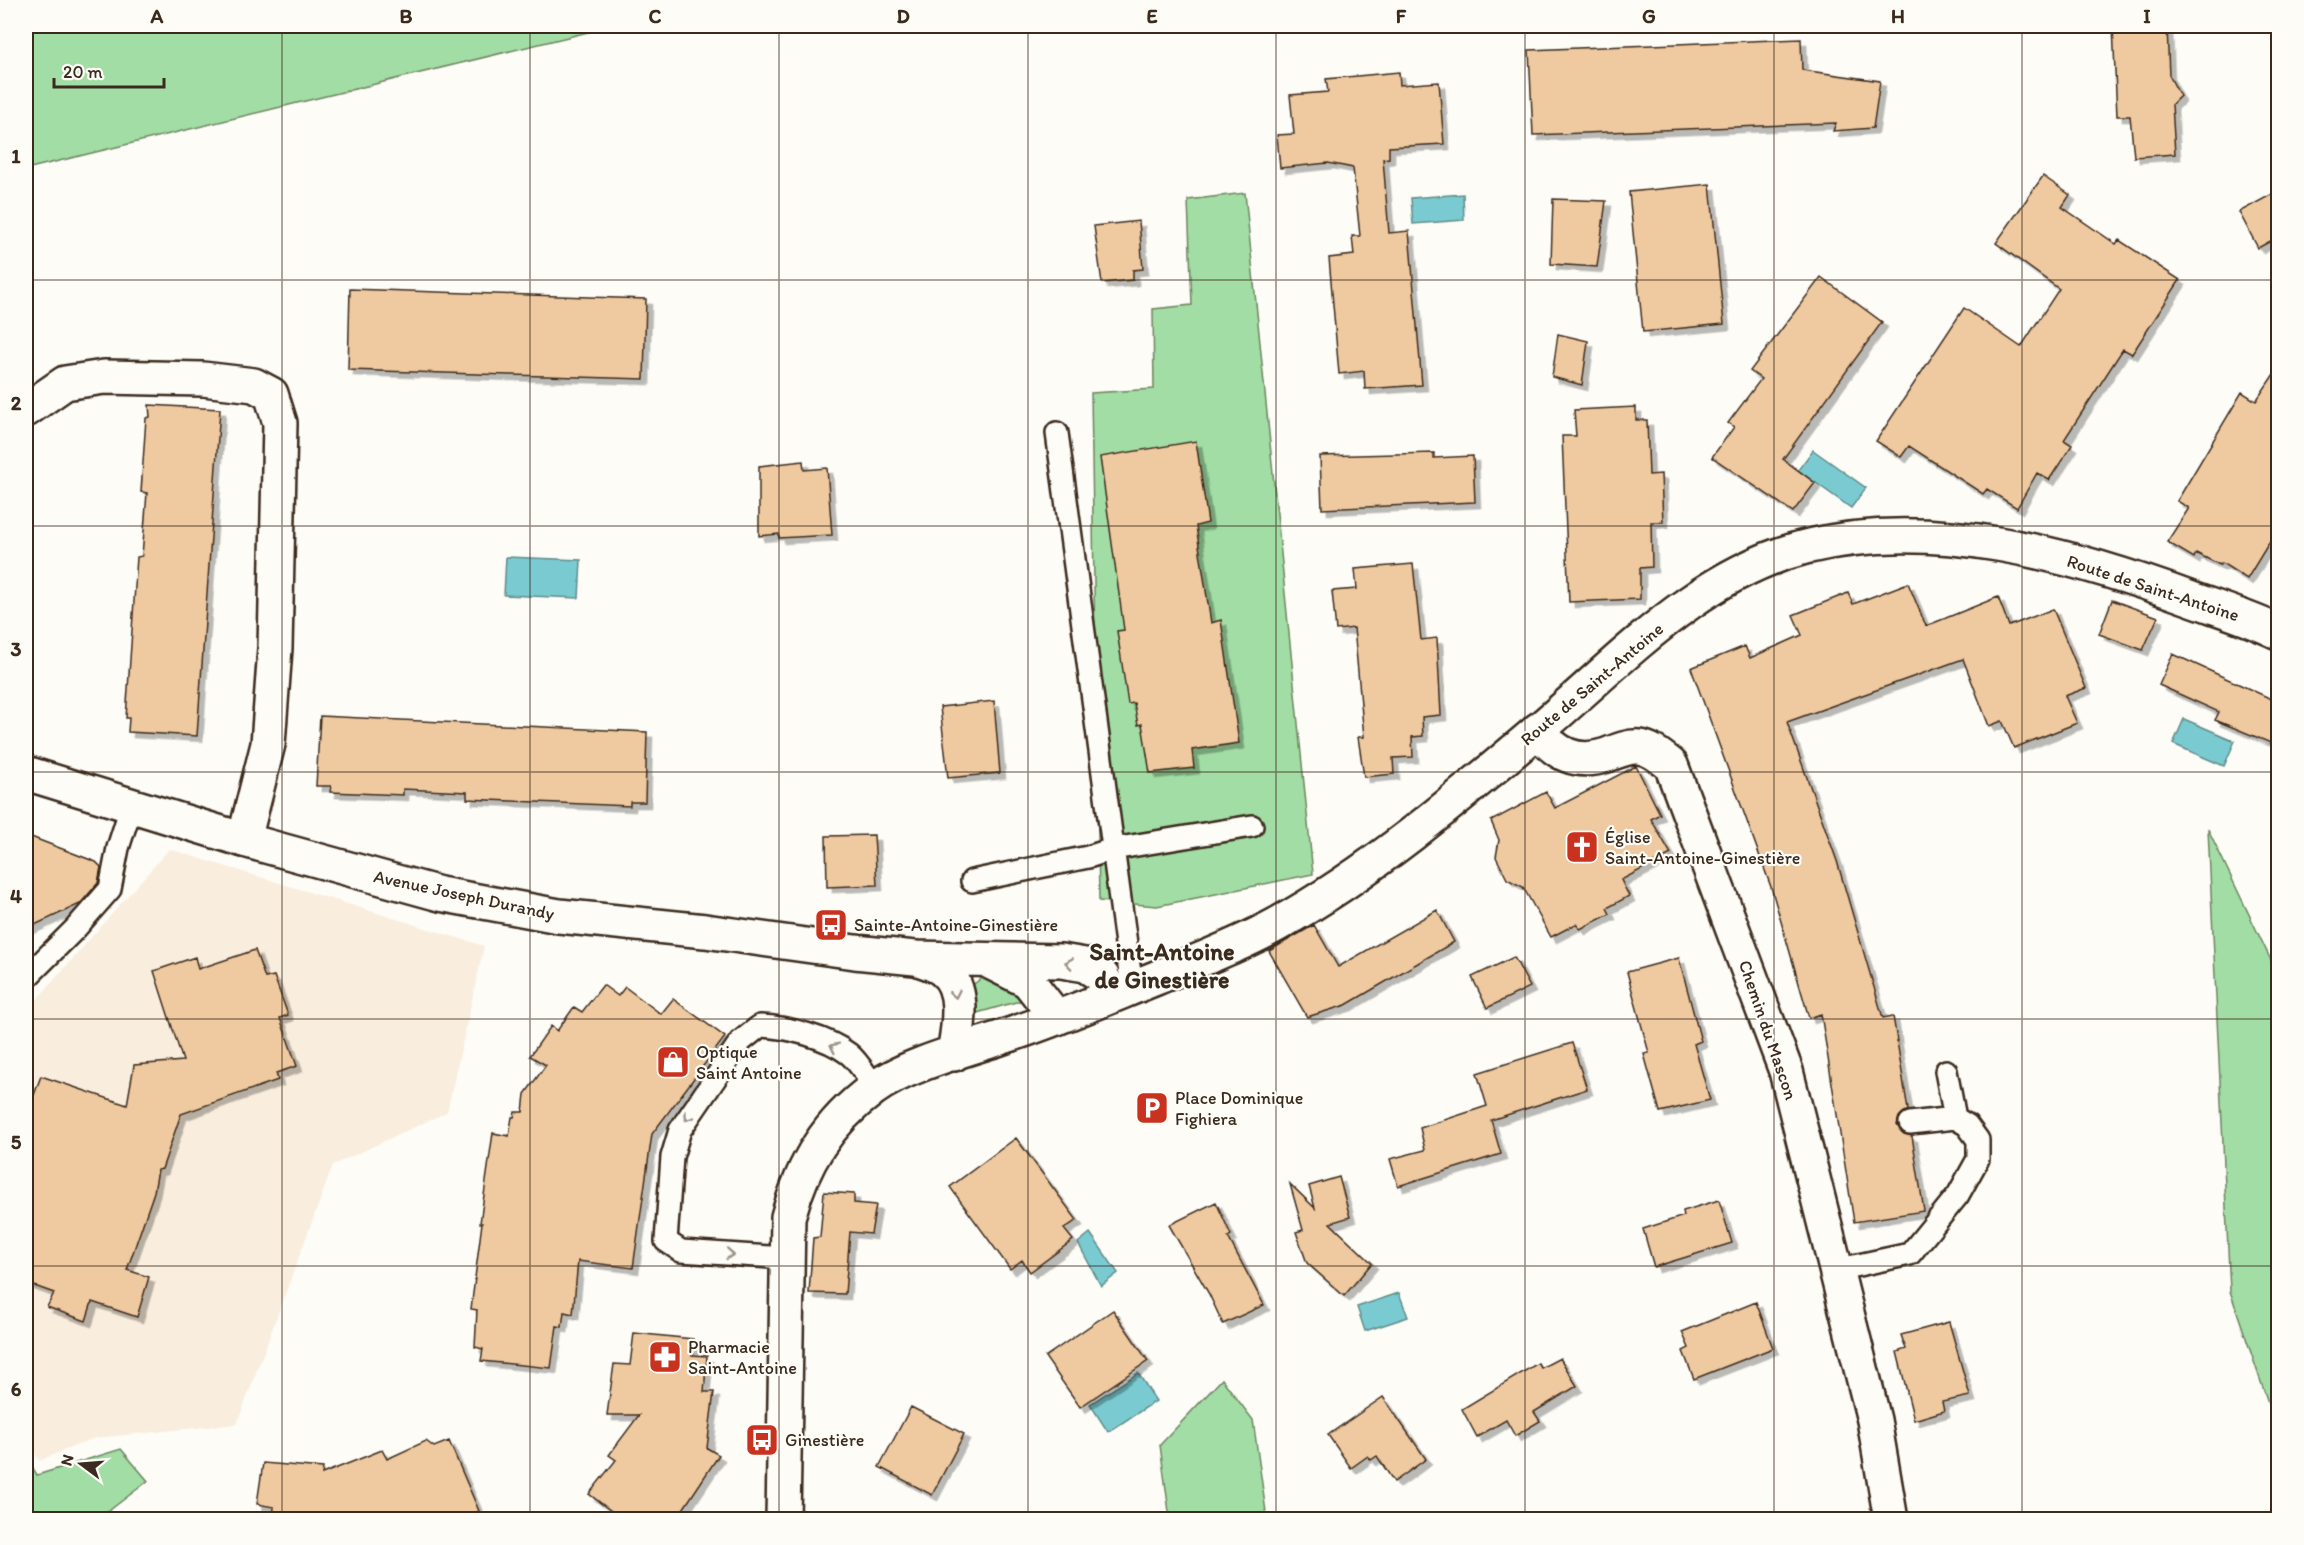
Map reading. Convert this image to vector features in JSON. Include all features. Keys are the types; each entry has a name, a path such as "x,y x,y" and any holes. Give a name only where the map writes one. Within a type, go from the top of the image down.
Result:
{"street":[{"path":"26,410 65,383 104,377 203,379 254,385 271,394 280,423 275,648 268,744 244,840"},
{"name":"Route de Saint-Antoine","path":"783,1520 788,1217 798,1181 810,1157 850,1109 875,1087 899,1074 1057,1018 1122,992 1225,950 1271,928 1333,892 1393,849 1538,730 1683,606 1722,580 1755,565 1804,548 1850,540 1899,537 1997,543 2146,582 2276,625"},
{"name":"Chemin du Mascon","path":"1538,730 1549,746 1564,756 1601,757 1640,747 1671,765 1786,1071 1874,1420 1891,1520"},
{"name":"Avenue Joseph Durandy","path":"26,773 244,840 440,894 559,916 705,931 814,947 915,958"},
{"path":"915,958 1060,961 1085,965 1122,992"},
{"path":"915,958 942,969 953,980 960,1020 954,1054"},
{"path":"986,960 1028,981 1057,1018"}],"lane":[{"path":"1057,433 1113,849 1122,992"},
{"path":"26,978 75,929 110,889 118,848 132,804"},
{"path":"972,881 1088,858 1113,849 1252,826"},
{"path":"786,1258 681,1251 666,1241 672,1157 680,1130 740,1042 760,1026 776,1027 812,1036 849,1054 875,1087"},
{"path":"1946,1071 1955,1118"},
{"path":"1835,1270 1910,1254 1958,1195 1978,1159 1978,1140 1967,1125 1955,1118 1910,1123"}],"shaded area":[{"path":"169,849 484,946 447,1112 333,1165 237,1424 94,1438 39,1461 26,1438 26,1012"}],"green space":[{"path":"26,26 613,26 26,169"},
{"path":"1245,193 1313,874 1157,906 1099,901 1091,393 1154,389 1153,309 1192,305 1188,200"},
{"path":"2208,829 2278,975 2278,1432 2230,1291"},
{"path":"983,977 1016,989 1023,1000 977,1013 970,987"},
{"path":"1222,1379 1253,1420 1267,1519 1170,1519 1160,1445"},
{"path":"121,1449 148,1481 98,1519 26,1519 26,1456 37,1475"}],"water":[{"path":"1463,194 1464,220 1413,224 1411,198"},
{"path":"1813,450 1866,488 1851,508 1798,470"},
{"path":"506,557 581,560 579,598 504,595"},
{"path":"2184,719 2235,741 2224,766 2173,744"},
{"path":"1090,1233 1118,1273 1101,1286 1078,1243"},
{"path":"1399,1293 1408,1317 1365,1331 1357,1307"},
{"path":"1138,1373 1156,1401 1108,1432 1090,1404"}],"building":[{"path":"2113,26 2167,26 2169,75 2180,96 2172,104 2175,154 2134,157 2130,116 2117,116"},
{"path":"1801,39 1802,70 1880,81 1873,128 1833,131 1836,123 1533,135 1529,50"},
{"path":"1399,72 1400,85 1439,82 1444,144 1389,147 1389,158 1383,159 1389,233 1409,231 1422,385 1365,389 1364,371 1339,374 1329,258 1354,255 1352,236 1360,236 1353,168 1328,163 1280,168 1277,135 1294,134 1290,95 1328,92 1326,79"},
{"path":"2043,176 2070,195 2062,207 2116,244 2119,240 2180,280 2132,354 2123,349 2064,440 2072,445 2049,480 2037,473 2017,508 1987,489 1983,494 1909,446 1901,457 1876,441 1964,308 2021,347 2059,289 1996,243"},
{"path":"1710,184 1724,324 1643,332 1629,192"},
{"path":"2278,191 2278,237 2258,248 2239,212"},
{"path":"1553,199 1606,201 1597,267 1551,264"},
{"path":"1139,221 1143,269 1133,270 1133,280 1102,283 1094,226"},
{"path":"1821,277 1882,322 1783,459 1815,483 1793,512 1712,457 1734,427 1728,423 1761,379 1750,371"},
{"path":"350,289 646,299 644,379 348,370"},
{"path":"1558,334 1588,341 1582,385 1552,377"},
{"path":"2278,368 2278,528 2247,579 2222,563 2220,565 2196,553 2194,558 2167,542 2189,508 2177,501 2242,392 2256,401"},
{"path":"149,405 220,409 197,736 128,732 129,718 126,718 137,557 142,556 147,493 141,492 146,418 150,417"},
{"path":"1636,407 1636,420 1647,420 1649,475 1661,474 1663,522 1651,522 1652,567 1640,568 1640,599 1569,602 1562,436 1576,436 1574,410"},
{"path":"1196,441 1208,523 1196,526 1211,623 1221,620 1239,743 1192,750 1194,768 1150,773 1142,724 1138,725 1134,703 1128,704 1117,631 1124,630 1100,457"},
{"path":"1434,453 1434,458 1473,456 1475,502 1322,509 1320,456"},
{"path":"803,461 804,470 827,468 832,535 779,538 779,534 759,536 759,466"},
{"path":"1413,564 1421,640 1437,638 1441,715 1422,717 1423,736 1412,737 1413,757 1393,758 1394,774 1364,777 1358,737 1364,737 1354,628 1336,630 1332,591 1357,589 1355,569"},
{"path":"1908,583 1926,626 1998,597 2009,626 2053,609 2086,688 2065,696 2077,723 2014,748 2002,721 1989,726 1963,659 1787,722 1837,861 1883,1018 1893,1016 1908,1110 1899,1117 1897,1125 1904,1134 1912,1136 1924,1211 1854,1222 1821,1014 1809,1018 1771,887 1691,668 1745,646 1750,658 1802,635 1793,615 1848,593 1853,604"},
{"path":"2112,600 2158,617 2143,650 2099,634"},
{"path":"2173,654 2278,702 2278,746 2215,720 2219,712 2159,685"},
{"path":"994,701 1000,773 948,778 940,707"},
{"path":"320,716 647,732 645,802 630,802 630,806 467,799 467,792 403,789 403,795 330,792 331,786 316,786"},
{"name":"Église Saint-Antoine-Ginestière","path":"1636,766 1660,814 1651,819 1671,854 1621,880 1629,896 1607,908 1610,914 1580,929 1576,924 1551,937 1523,887 1507,879 1496,857 1499,840 1491,821 1546,792 1555,808"},
{"path":"26,835 96,862 101,867 98,883 80,904 26,929"},
{"path":"874,835 877,885 827,887 826,836"},
{"path":"1437,910 1454,942 1346,1005 1307,1017 1269,951 1314,925 1338,967"},
{"path":"255,950 265,978 274,976 288,1015 280,1018 297,1066 276,1073 278,1080 181,1114 162,1169 158,1170 154,1192 127,1270 149,1277 137,1317 92,1302 86,1321 47,1307 54,1293 26,1283 26,1117 41,1076 127,1105 134,1065 183,1061 154,971 195,957 198,969"},
{"path":"1514,957 1530,987 1487,1008 1472,977"},
{"path":"1679,958 1701,1041 1694,1044 1710,1100 1660,1112 1644,1054 1649,1053 1627,972"},
{"path":"603,985 618,996 625,987 661,1014 673,999 725,1037 652,1134 633,1268 578,1261 573,1314 564,1312 562,1327 557,1326 551,1368 481,1361 483,1349 475,1347 477,1310 471,1309 493,1133 509,1136 512,1117 515,1112 523,1112 525,1094 546,1065 530,1056 551,1026 557,1031 574,1007 582,1012"},
{"path":"1572,1043 1587,1089 1491,1120 1501,1154 1398,1186 1390,1159 1425,1150 1420,1128 1487,1106 1477,1073"},
{"path":"1016,1138 1077,1220 1064,1229 1073,1240 1030,1272 1022,1260 1010,1269 950,1187"},
{"path":"1339,1177 1350,1217 1330,1223 1372,1263 1344,1296 1307,1263 1296,1232 1303,1230 1290,1184 1315,1208 1309,1186"},
{"path":"824,1192 854,1194 854,1203 876,1205 871,1234 850,1232 845,1294 809,1293 813,1238 820,1237"},
{"path":"1719,1200 1732,1243 1654,1267 1643,1229 1684,1216 1683,1211"},
{"path":"1216,1202 1231,1235 1228,1237 1264,1305 1223,1324 1209,1294 1169,1225"},
{"path":"1756,1302 1773,1348 1694,1379 1683,1351 1689,1348 1682,1332"},
{"path":"1113,1310 1148,1361 1080,1407 1045,1357"},
{"path":"1949,1322 1970,1396 1942,1402 1944,1411 1914,1420 1897,1352 1906,1349 1901,1335"},
{"path":"634,1333 693,1339 692,1355 707,1356 704,1392 714,1392 707,1448 719,1455 676,1520 623,1520 589,1494 616,1460 609,1455 639,1415 607,1415 614,1364 630,1365"},
{"path":"1560,1358 1577,1386 1534,1412 1540,1421 1515,1436 1506,1420 1477,1437 1462,1409 1538,1363 1541,1368"},
{"path":"1383,1397 1426,1459 1394,1482 1377,1456 1371,1460 1368,1456 1351,1468 1328,1435"},
{"path":"911,1407 964,1434 932,1495 879,1467"},
{"path":"426,1441 434,1447 449,1441 479,1511 460,1520 273,1520 274,1507 257,1504 263,1463 323,1468 322,1474 382,1450 387,1459"}],"place":[{"name":"Église Saint-Antoine-Ginestière","path":"1582,847"},
{"name":"Sainte-Antoine-Ginestière","path":"831,925"},
{"name":"Optique Saint Antoine","path":"673,1062"},
{"name":"Place Dominique Fighiera","path":"1152,1108"},
{"name":"Pharmacie Saint-Antoine","path":"665,1357"},
{"name":"Ginestière","path":"762,1440"}],"district":[{"name":"Saint-Antoine de Ginestière","path":"1162,965"}]}
